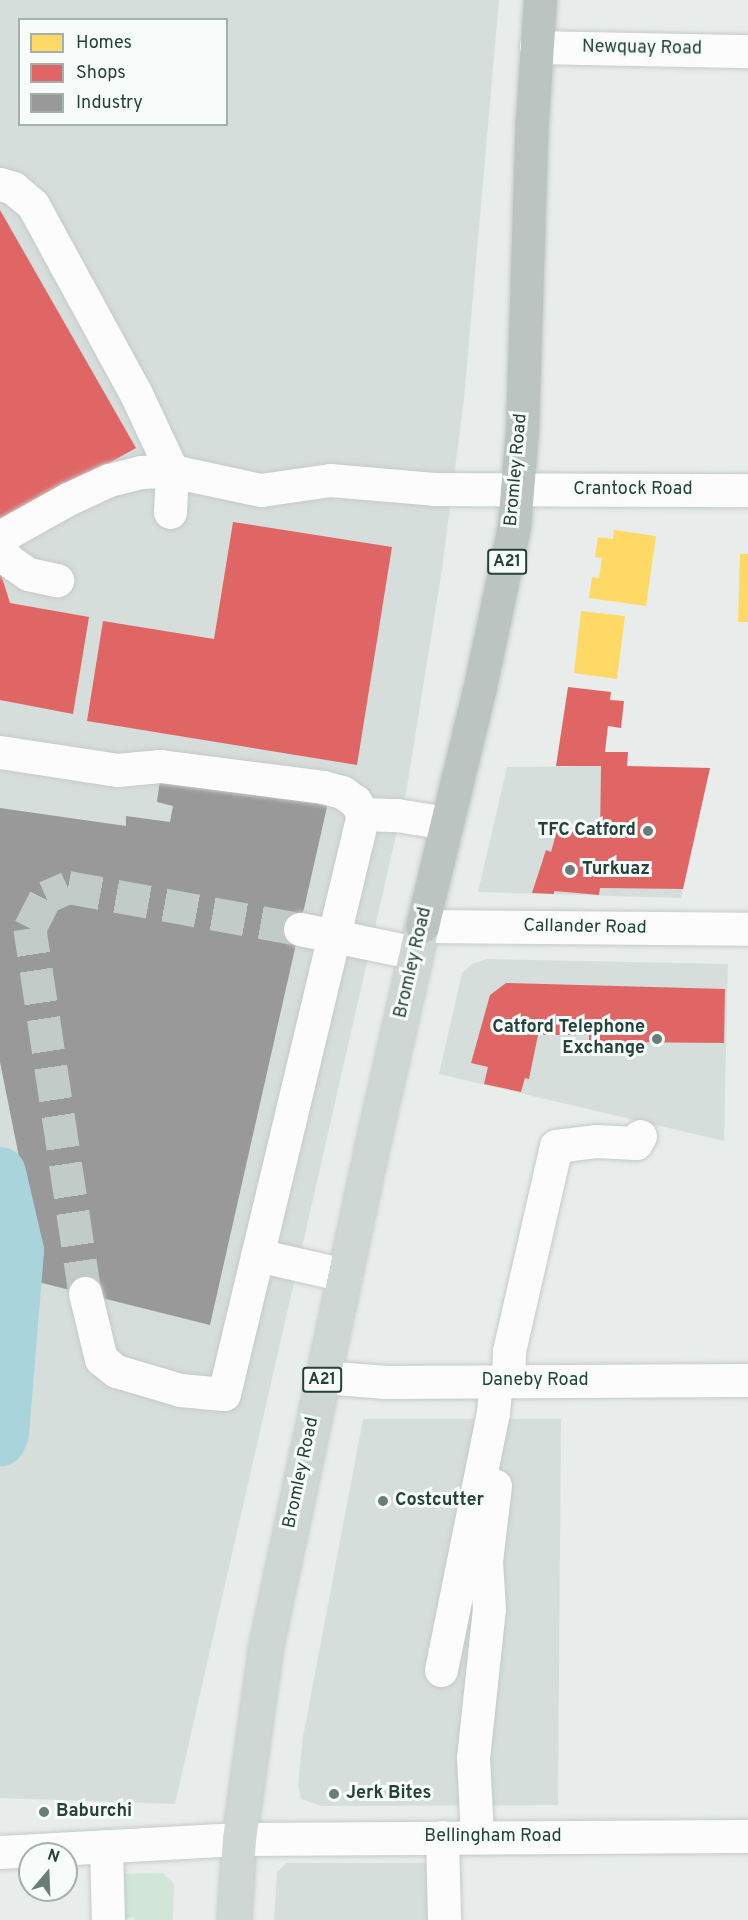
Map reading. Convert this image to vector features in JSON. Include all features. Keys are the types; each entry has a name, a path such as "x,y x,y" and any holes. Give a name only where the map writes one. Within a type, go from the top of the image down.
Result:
{"highway":[{"name":"Bromley Road","path":"419,939 507,563 518,489 536,47 540,0"}],"main road":[{"name":"Bromley Road","path":"234,1920 239,1839 266,1645 322,1377 419,939"}],"street":[{"name":"Newquay Road","path":"536,47 748,51"},
{"path":"0,184 13,188 33,206 136,394 172,471 170,512"},
{"name":"Crantock Road","path":"0,537 26,520 109,480 140,472 172,471 261,490 330,480 434,489 748,490"},
{"path":"0,548 8,560 28,573 57,580"},
{"path":"0,752 117,770 160,766 323,787 342,792 355,801 363,814 224,1394 180,1390 116,1371 100,1359 85,1293"},
{"path":"363,814 397,815 446,824"},
{"name":"Callander Road","path":"300,929 333,935 419,939 748,929"},
{"path":"441,1670 494,1413 556,1146 595,1141 636,1143 640,1136"},
{"path":"257,1255 345,1275"},
{"name":"Daneby Road","path":"322,1377 386,1382 748,1380"},
{"path":"477,1836 473,1758 489,1609 486,1562 495,1486"},
{"name":"Bellingham Road","path":"0,1852 239,1839 748,1836"},
{"path":"442,1837 444,1920"},
{"path":"106,1846 108,1920"}],"shaded area":[{"path":"0,0 499,0 464,399 442,569 407,787 175,1804 0,1798"},
{"path":"507,767 710,768 681,898 478,892"},
{"path":"487,959 728,964 724,1141 439,1074 462,973 472,964"},
{"path":"363,1419 561,1419 558,1805 322,1806 301,1799 298,1785 303,1737"},
{"path":"287,1863 442,1863 447,1920 274,1920 277,1872"}],"green space":[{"path":"163,1873 174,1884 173,1920 135,1920 134,1917 112,1920 114,1874"}],"building: Homes":[{"path":"614,530 656,536 646,606 589,598 592,577 599,578 602,558 595,557 598,537 613,539"},
{"path":"740,554 748,554 748,622 738,622"},
{"path":"581,611 625,616 617,679 574,673"}],"building: Shops":[{"path":"0,210 136,448 0,524"},
{"path":"233,522 392,547 357,765 87,721 103,621 214,639"},
{"path":"0,571 10,603 89,617 73,714 0,700"},
{"name":"TFC Catford","path":"568,687 611,692 610,700 624,701 621,728 608,726 605,752 628,752 627,766 710,768 683,889 600,888 599,895 554,891 554,894 532,893 546,850 551,852 558,827 600,836 601,766 556,766"},
{"name":"Catford Telephone Exchange","path":"506,983 725,989 724,1043 614,1042 613,1053 589,1054 589,1035 538,1035 529,1079 525,1078 521,1092 484,1084 488,1067 471,1063 490,995"}],"building: Industry":[{"path":"161,772 329,798 210,1325 30,1280 27,1197 0,1062 0,808 126,826 126,816 170,822 173,806 157,802"}],"waterway":[{"path":"0,1173 18,1251 3,1433 0,1440"}],"tunnel":[{"path":"85,1293 30,928 46,897 68,887 300,929"}],"place":[{"name":"TFC Catford","path":"648,831"},
{"name":"Turkuaz","path":"570,870"},
{"name":"Catford Telephone Exchange","path":"657,1039"},
{"name":"Costcutter","path":"383,1501"},
{"name":"Jerk Bites","path":"334,1794"},
{"name":"Baburchi","path":"44,1812"}]}
